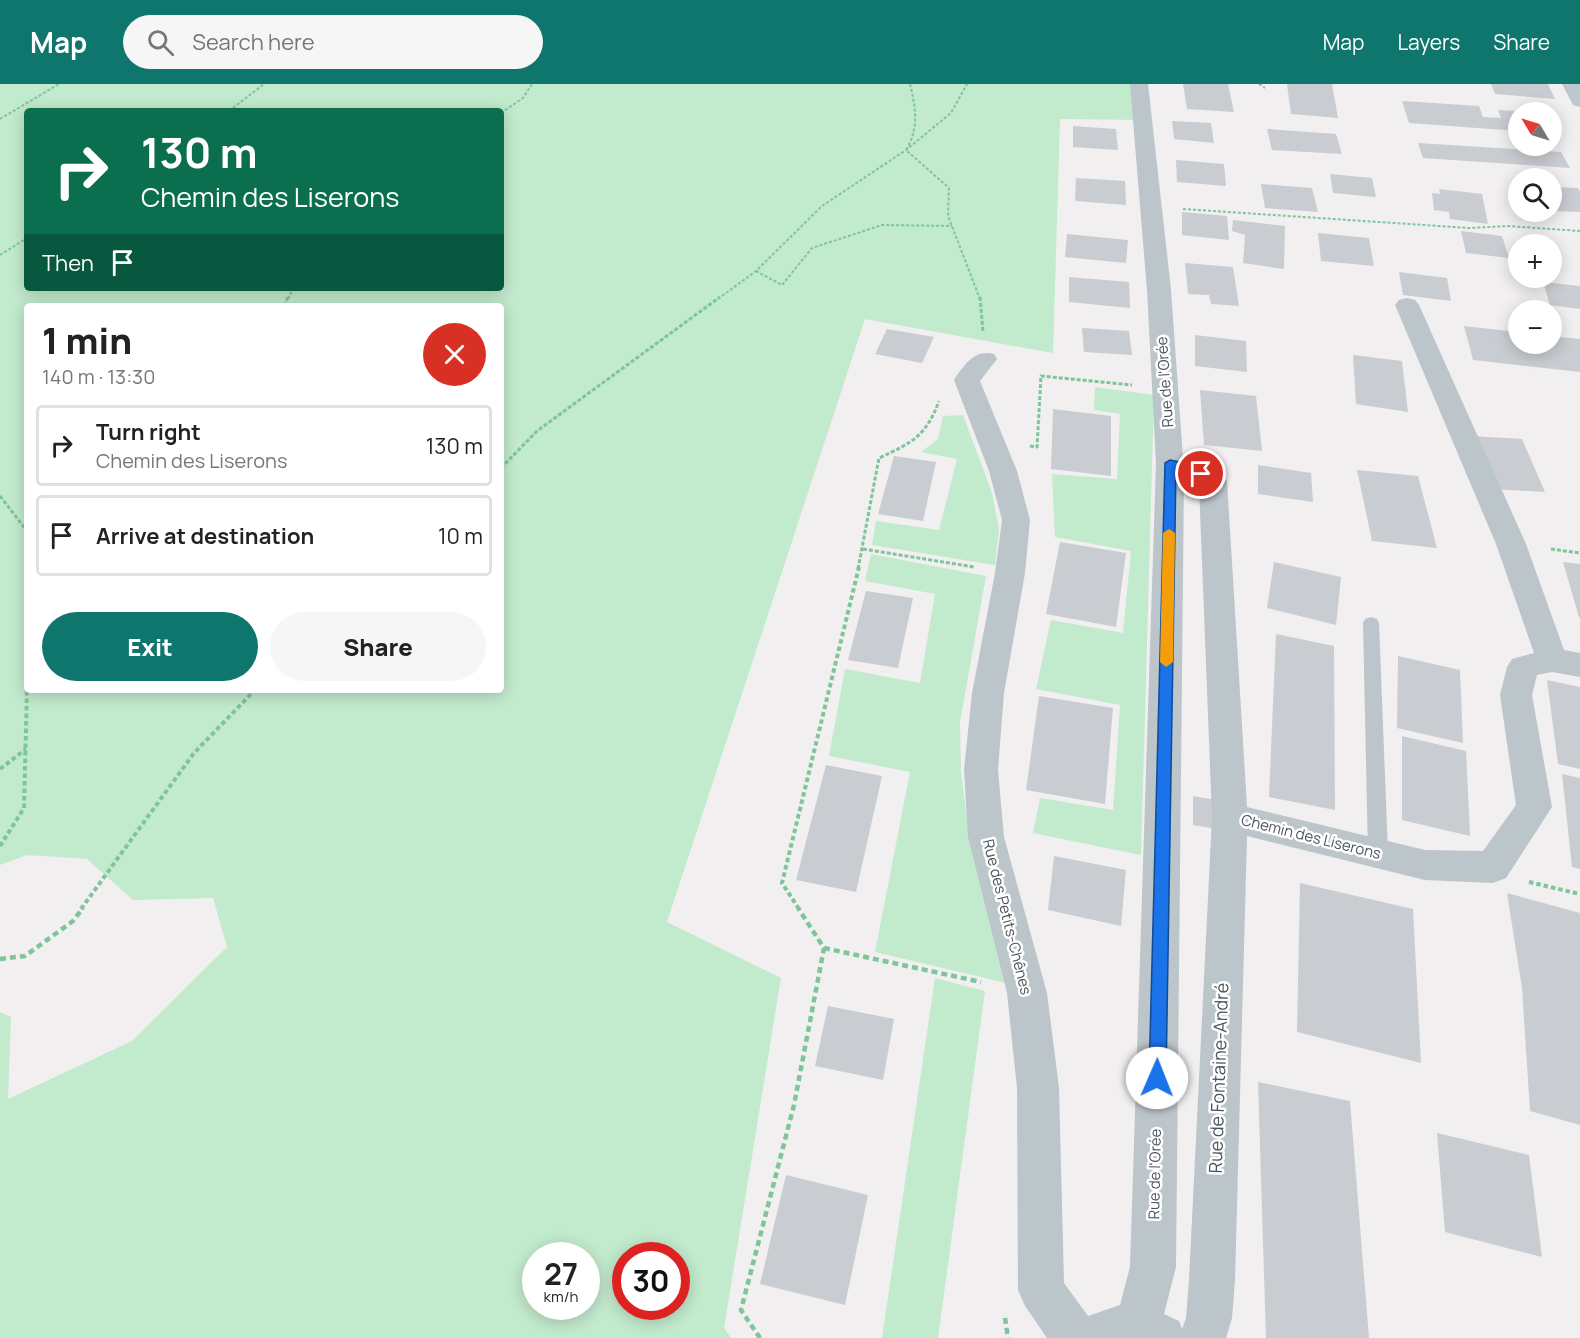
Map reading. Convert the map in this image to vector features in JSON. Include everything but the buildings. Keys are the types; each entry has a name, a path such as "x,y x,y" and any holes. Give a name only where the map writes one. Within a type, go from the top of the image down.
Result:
{"main road":[{"path":"1571,84 1580,101"}],"street":[{"name":"Rue de l'Orée","path":"1132,1335 1153,1267 1170,463 1166,388 1139,84"},
{"name":"Chemin des Liserons","path":"1170,463 1190,468 1213,481 1230,817 1425,865 1493,867 1534,807 1516,695 1523,668 1566,662 1511,544 1407,305"},
{"name":"Rue des Petits-Chênes","path":"976,370 1016,520 1010,573 988,693 981,770 986,837 1028,993 1038,1088 1041,1290 1075,1338"},
{"name":"Rue de Fontaine-André","path":"1202,1338 1209,1318 1212,1280 1230,817"}],"lane":[{"path":"1371,623 1378,853"}],"path":[{"path":"0,119 23,103 42,96 59,84"},
{"path":"234,108 264,84"},
{"path":"504,111 523,98 532,84"},
{"path":"906,150 915,135 915,100 910,84"},
{"path":"504,465 537,430 756,271 822,206 906,150 951,112 967,84"},
{"path":"1259,84 1265,88 1265,84"},
{"path":"760,1338 741,1310 794,1105 824,948 782,883 863,549 879,458 916,441 932,423 945,381 976,370 980,293 948,216 949,188 906,150"},
{"path":"1176,209 1469,228 1508,226 1580,231"},
{"path":"756,271 782,285 812,248 882,225 953,226"},
{"path":"0,255 24,240"},
{"path":"1028,446 1037,447 1041,376 1166,388"},
{"path":"0,496 24,527"},
{"path":"863,549 1010,573"},
{"path":"0,846 24,808 27,693"},
{"path":"0,958 25,956 72,921 194,753 252,693"},
{"path":"0,768 26,749"},
{"path":"1518,880 1580,894"},
{"path":"824,948 1028,993"}],"green space":[{"path":"0,84 1139,84 1144,120 1060,119 1053,353 865,319 667,922 781,978 724,1328 731,1338 0,1338 0,1012 11,1017 8,1099 132,1041 227,947 213,898 133,900 87,859 27,855 0,865"},
{"path":"1095,387 1154,395 1141,855 1033,833 1040,798 1113,810 1120,705 1036,689 1051,620 1123,633 1131,551 1055,537 1052,474 1117,479 1120,414 1094,410"},
{"path":"963,415 992,493 999,529 995,565 872,545 876,521 939,530 957,459 921,452 938,439 943,416"},
{"path":"871,554 986,576 960,722 961,772 971,848 1006,983 875,952 910,772 829,756 845,669 920,683 935,594 865,581"},
{"path":"935,978 985,991 938,1338 882,1338"}],"slow traffic":[{"path":"1166,662 1169,533"}],"route":[{"path":"1157,1078 1170,463 1190,468 1201,474"}]}
